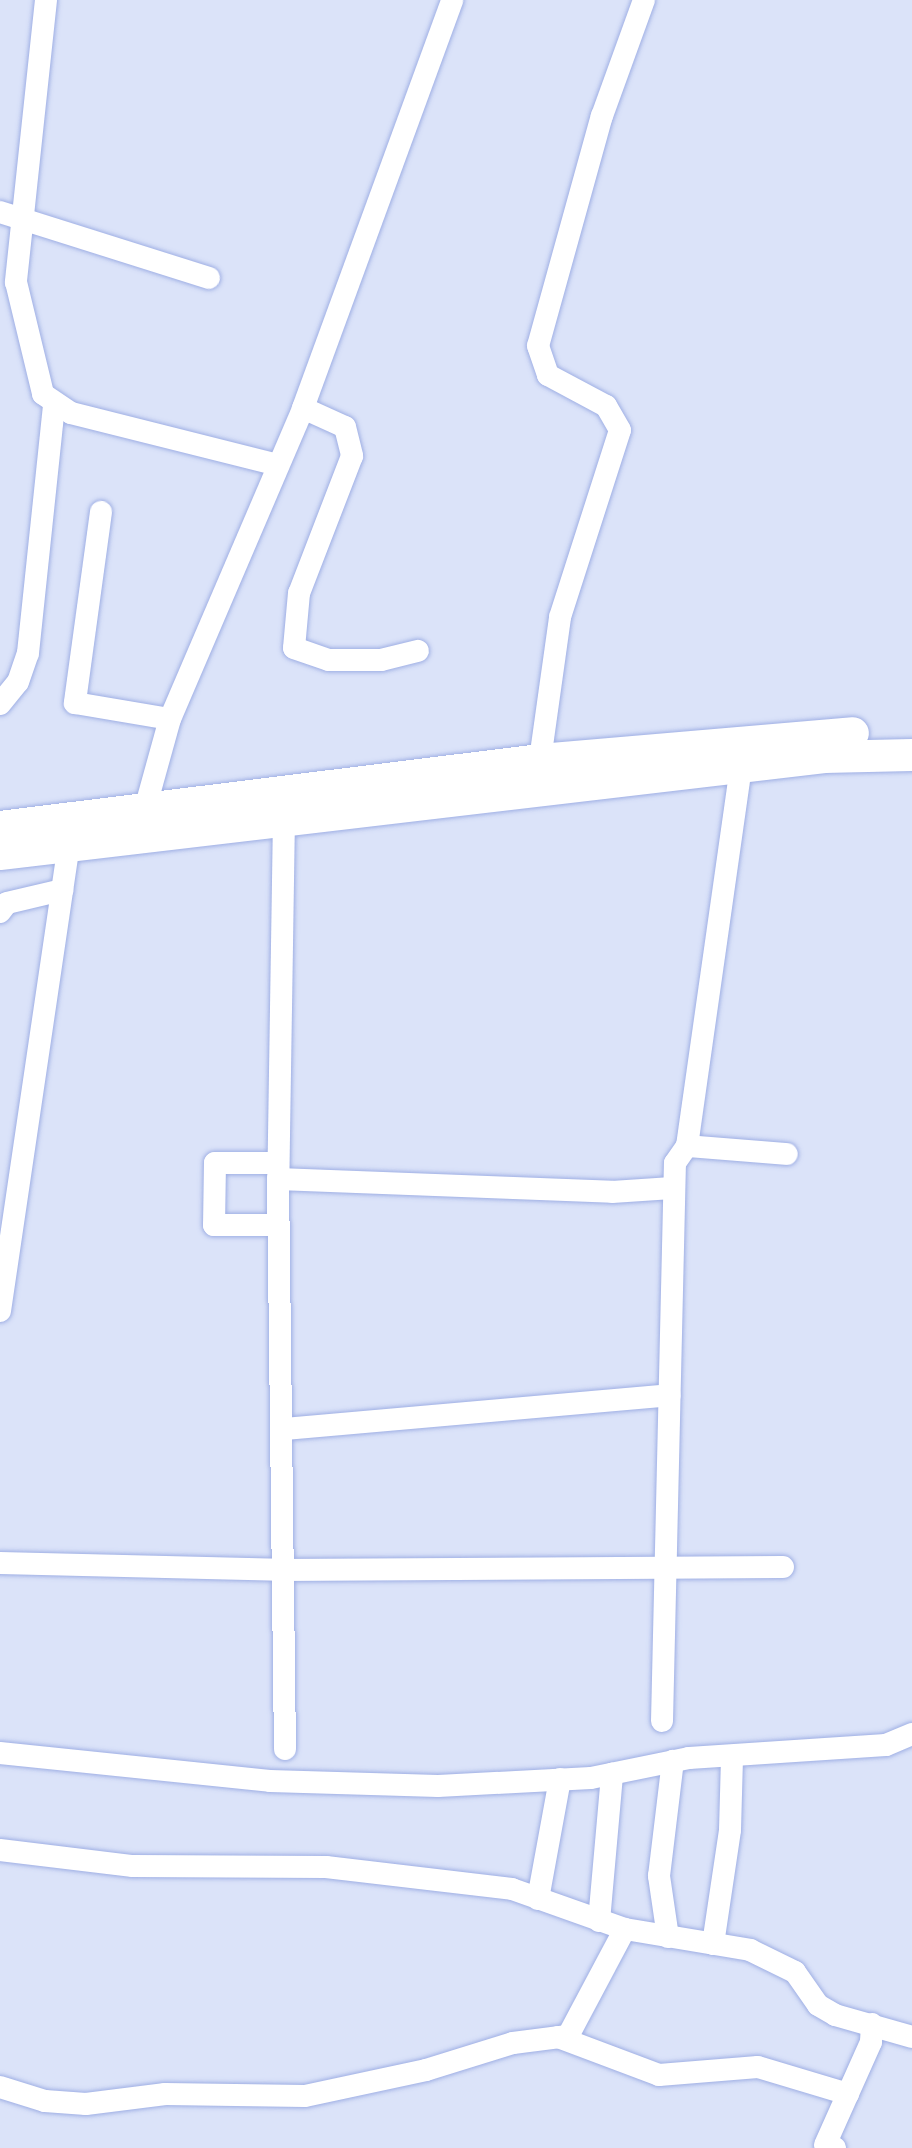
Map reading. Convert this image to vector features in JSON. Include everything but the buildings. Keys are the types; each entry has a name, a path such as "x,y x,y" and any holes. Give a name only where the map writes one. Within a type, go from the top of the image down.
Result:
{"highway":[{"path":"0,827 540,760 826,735 912,733"},
{"path":"0,854 68,848 284,817 741,766 912,755"}],"street":[{"path":"0,704 18,682 28,653 54,405 37,379 20,315 16,282 46,0"},
{"path":"145,809 170,719 303,408 452,0"},
{"path":"540,760 560,617 620,430 606,406 548,375 538,346 602,116 644,0"},
{"path":"0,212 209,278"},
{"path":"54,405 278,465"},
{"path":"303,408 345,427 352,456 299,593 294,648 310,658 355,661 418,651"},
{"path":"101,512 75,703 170,719"},
{"path":"662,1721 672,1188 675,1163 687,1146 741,766"},
{"path":"284,817 278,1171 278,1412 284,1429 279,1570 285,1749"},
{"path":"0,1311 68,848"},
{"path":"0,912 7,903 62,890"},
{"path":"687,1146 787,1154"},
{"path":"278,1225 214,1225 215,1163 278,1171 600,1192 672,1188"},
{"path":"284,1429 670,1395"},
{"path":"0,1563 279,1570 783,1567"},
{"path":"0,1753 270,1781 438,1786 560,1779 612,1774 673,1761 886,1745 912,1734"},
{"path":"713,1944 730,1830 732,1758"},
{"path":"668,1937 659,1876 673,1761"},
{"path":"599,1921 612,1774"},
{"path":"538,1899 560,1779"},
{"path":"0,1850 133,1866 326,1867 431,1877 538,1899 625,1929 750,1950 784,1966 818,2005 912,2037"},
{"path":"0,2087 45,2101 86,2104 165,2094 305,2096 426,2070 513,2043 568,2036 625,1929"},
{"path":"835,2148 825,2145 848,2094 872,2024"},
{"path":"558,2037 659,2075 758,2067 848,2094"}]}
